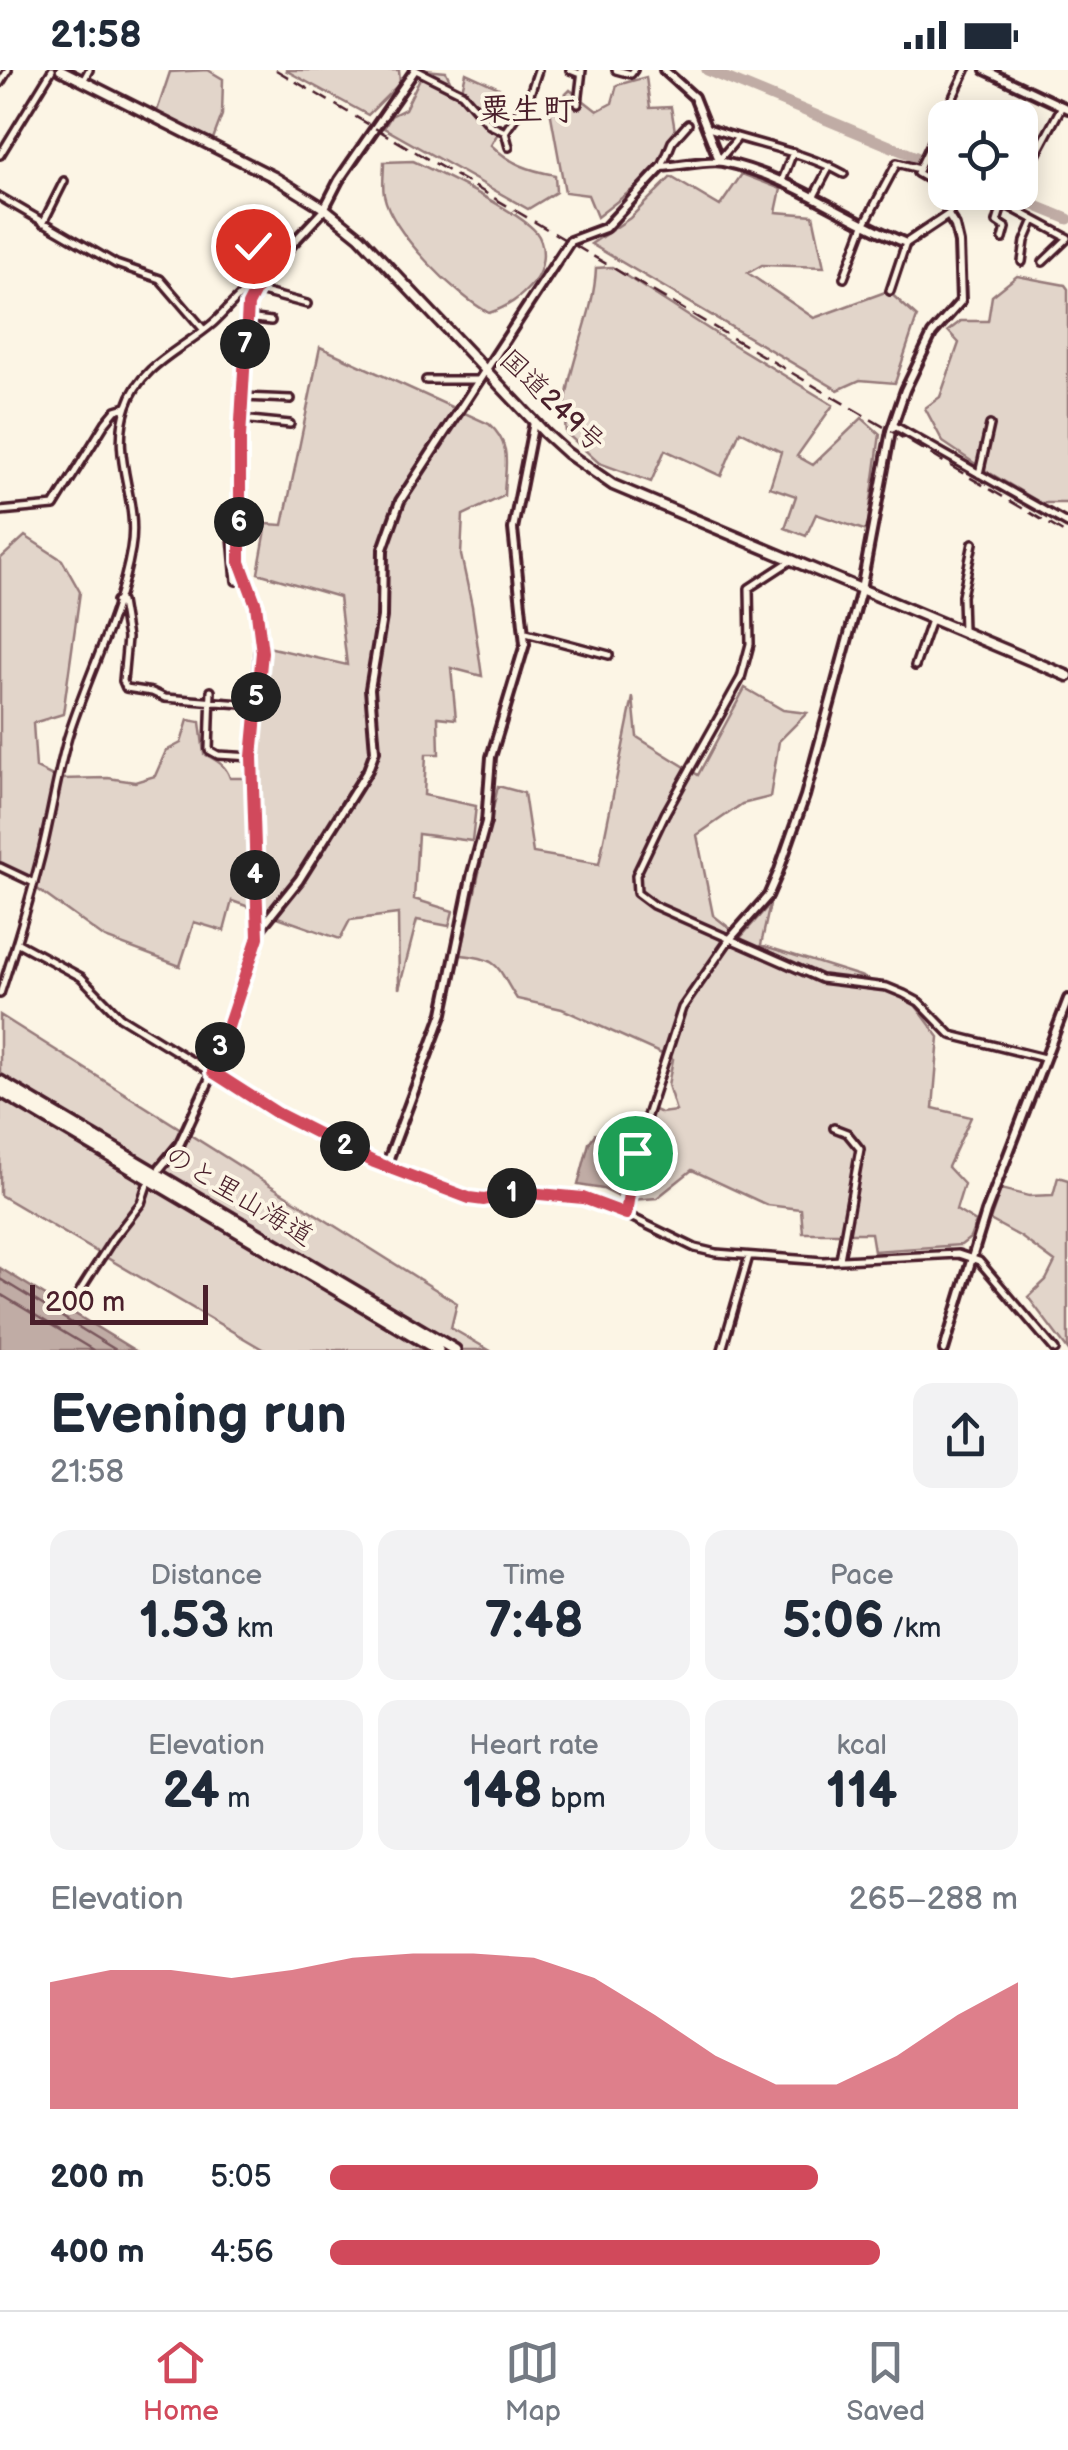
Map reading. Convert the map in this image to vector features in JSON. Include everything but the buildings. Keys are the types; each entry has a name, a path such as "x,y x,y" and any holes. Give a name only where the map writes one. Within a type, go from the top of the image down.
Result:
{"highway":[{"name":"国道249号","path":"62,70 274,178 324,208 360,237 567,453 613,484 1068,676"},
{"name":"のと里山海道","path":"0,1081 455,1350"},
{"name":"のと里山海道","path":"0,1091 438,1350"}],"street":[{"path":"0,83 8,70"},
{"path":"0,156 52,70"},
{"path":"83,81 89,70"},
{"path":"0,994 34,883 68,737 129,556 132,531 119,449 126,407 137,386 156,364 256,287 324,208 339,180 416,70 462,93 490,125 505,132"},
{"path":"509,147 505,132 529,97 538,70"},
{"path":"570,70 581,72 578,104"},
{"path":"616,70 631,74 634,70"},
{"path":"928,179 917,173 923,155 966,70"},
{"path":"985,70 1065,107 1038,154"},
{"path":"667,71 694,96 719,160"},
{"path":"258,931 299,880 372,760 376,740 370,689 382,617 383,548 400,501 562,250 570,241 605,228 662,166 672,142 688,124"},
{"path":"706,127 793,152 844,174"},
{"path":"719,160 737,138"},
{"path":"782,182 793,152"},
{"path":"662,166 719,160 814,196 864,226 906,243"},
{"path":"844,278 864,226 898,163 919,167"},
{"path":"814,196 830,166"},
{"path":"44,223 64,181"},
{"path":"0,197 116,264 160,279 204,330"},
{"path":"890,291 906,243 951,210"},
{"path":"1001,210 997,222 1006,228 1003,238"},
{"path":"1019,210 1068,238 1043,262"},
{"path":"263,216 249,240 276,260"},
{"path":"626,1214 635,1153 682,1008 729,940 768,896 805,796 862,590 893,425 932,334 960,301 959,243 956,226 948,216"},
{"path":"1022,262 1024,241 1034,220"},
{"path":"256,287 307,304"},
{"path":"160,1168 179,1145 213,1072 257,944 252,757 261,634 256,605 240,562 239,532 240,419 247,318 256,287"},
{"path":"247,318 271,321"},
{"path":"426,380 481,380"},
{"path":"242,397 291,399"},
{"path":"0,511 54,506 106,422 116,410 126,407"},
{"path":"240,419 290,424"},
{"path":"386,1166 443,1013 486,822 491,757 526,633 513,529 534,421"},
{"path":"893,425 1068,524"},
{"path":"979,474 990,425"},
{"path":"236,581 232,537 239,532"},
{"path":"963,630 962,596 972,543"},
{"path":"792,560 749,588 750,644 740,678 665,814 634,880 635,891 643,900 821,979 887,987 919,1002 950,1035 1047,1059"},
{"path":"116,601 120,602 127,632 123,681 126,688 166,698 255,704"},
{"path":"915,666 932,617"},
{"path":"526,633 609,655"},
{"path":"211,691 209,750 218,755 252,757"},
{"path":"0,867 34,883"},
{"path":"18,943 81,977 120,1016 193,1063 277,1113 386,1166 476,1200 518,1192 583,1198 626,1214 694,1248 749,1256 840,1260 943,1254 971,1258 978,1261 1055,1350"},
{"path":"944,1350 986,1212 1068,999"},
{"path":"834,1128 847,1132 860,1149 840,1260"},
{"path":"78,1294 113,1239 142,1203 147,1185"},
{"path":"722,1350 749,1256"}],"shaded area":[{"path":"208,70 223,79 222,115 213,139 156,114 170,72"},
{"path":"285,70 399,70 400,83 368,115"},
{"path":"424,70 446,72 453,87 462,90 466,73 499,88 482,114 498,133 491,145 520,165 555,175 556,192 528,209 384,128 391,116 405,109"},
{"path":"646,77 650,108 671,107 676,137 669,161 597,217 588,195 565,192 550,110 570,90 597,111 612,103 617,85"},
{"path":"413,161 497,204 536,232 543,251 540,272 513,301 489,313 475,304 427,262 399,227 384,195 384,162"},
{"path":"742,174 781,189 776,212 813,215 824,267 762,265 748,273 814,318 888,291 917,317 895,383 860,380 838,390 591,244 630,218 671,177 720,206"},
{"path":"612,267 833,405 797,456 813,465 862,418 880,434 867,531 816,514 806,536 785,528 796,496 770,487 781,452 740,431 721,476 665,450 651,482 599,463 566,433 567,391 596,268"},
{"path":"1017,276 1065,285 1068,289 1068,503 1041,503 983,469 943,442 925,408 940,397 959,343 948,331 961,321 988,321 992,296"},
{"path":"320,347 489,424 505,448 504,496 463,515 461,555 482,676 451,668 456,719 438,717 439,754 426,754 424,795 476,806 472,841 418,834 414,899 453,911 449,926 417,920 399,989 398,914 350,920 340,939 232,901 224,931 194,922 180,966 105,938 0,862 0,559 25,536 62,560 80,592 63,714 33,723 36,768 59,779 135,782 155,776 166,751 181,743 188,720 200,722 204,754 223,766 230,778 256,778 256,730 268,647 347,665 339,597 258,573 267,524 283,525"},
{"path":"745,688 783,710 807,713 779,741 770,797 742,804 697,835 713,915 741,937 770,904 761,945 860,976 910,998 939,1037 933,1108 971,1117 948,1167 964,1184 956,1210 976,1222 970,1238 961,1245 874,1251 871,1233 803,1233 801,1209 767,1205 692,1170 657,1198 631,1200 637,1153 652,1109 661,1113 676,1111 668,1085 673,1059 562,1009 517,999 497,966 461,955 498,786 524,793 533,853 599,864 633,697 637,737 698,775"},
{"path":"0,1015 457,1303 451,1328 489,1350 264,1350 0,1195"},
{"path":"1058,1177 1068,1180 1068,1350 1028,1297 1046,1280 1055,1262 990,1220 1001,1189 1029,1196 1053,1195"}],"water":[{"path":"595,1134 623,1143 622,1182 617,1196 578,1185"},
{"path":"0,1268 134,1350 0,1350"}],"waterway":[{"path":"707,70 928,162"},
{"path":"1038,207 1068,219"}],"railway":[{"path":"276,70 1068,535"}],"district":[{"name":"粟生町","path":"527,110"}],"route":[{"path":"253,246 276,260 248,305 240,437 240,562 256,605 262,652 252,757 258,937 213,1072 277,1113 374,1162 476,1200 518,1192 583,1198 626,1214 635,1153"}]}
